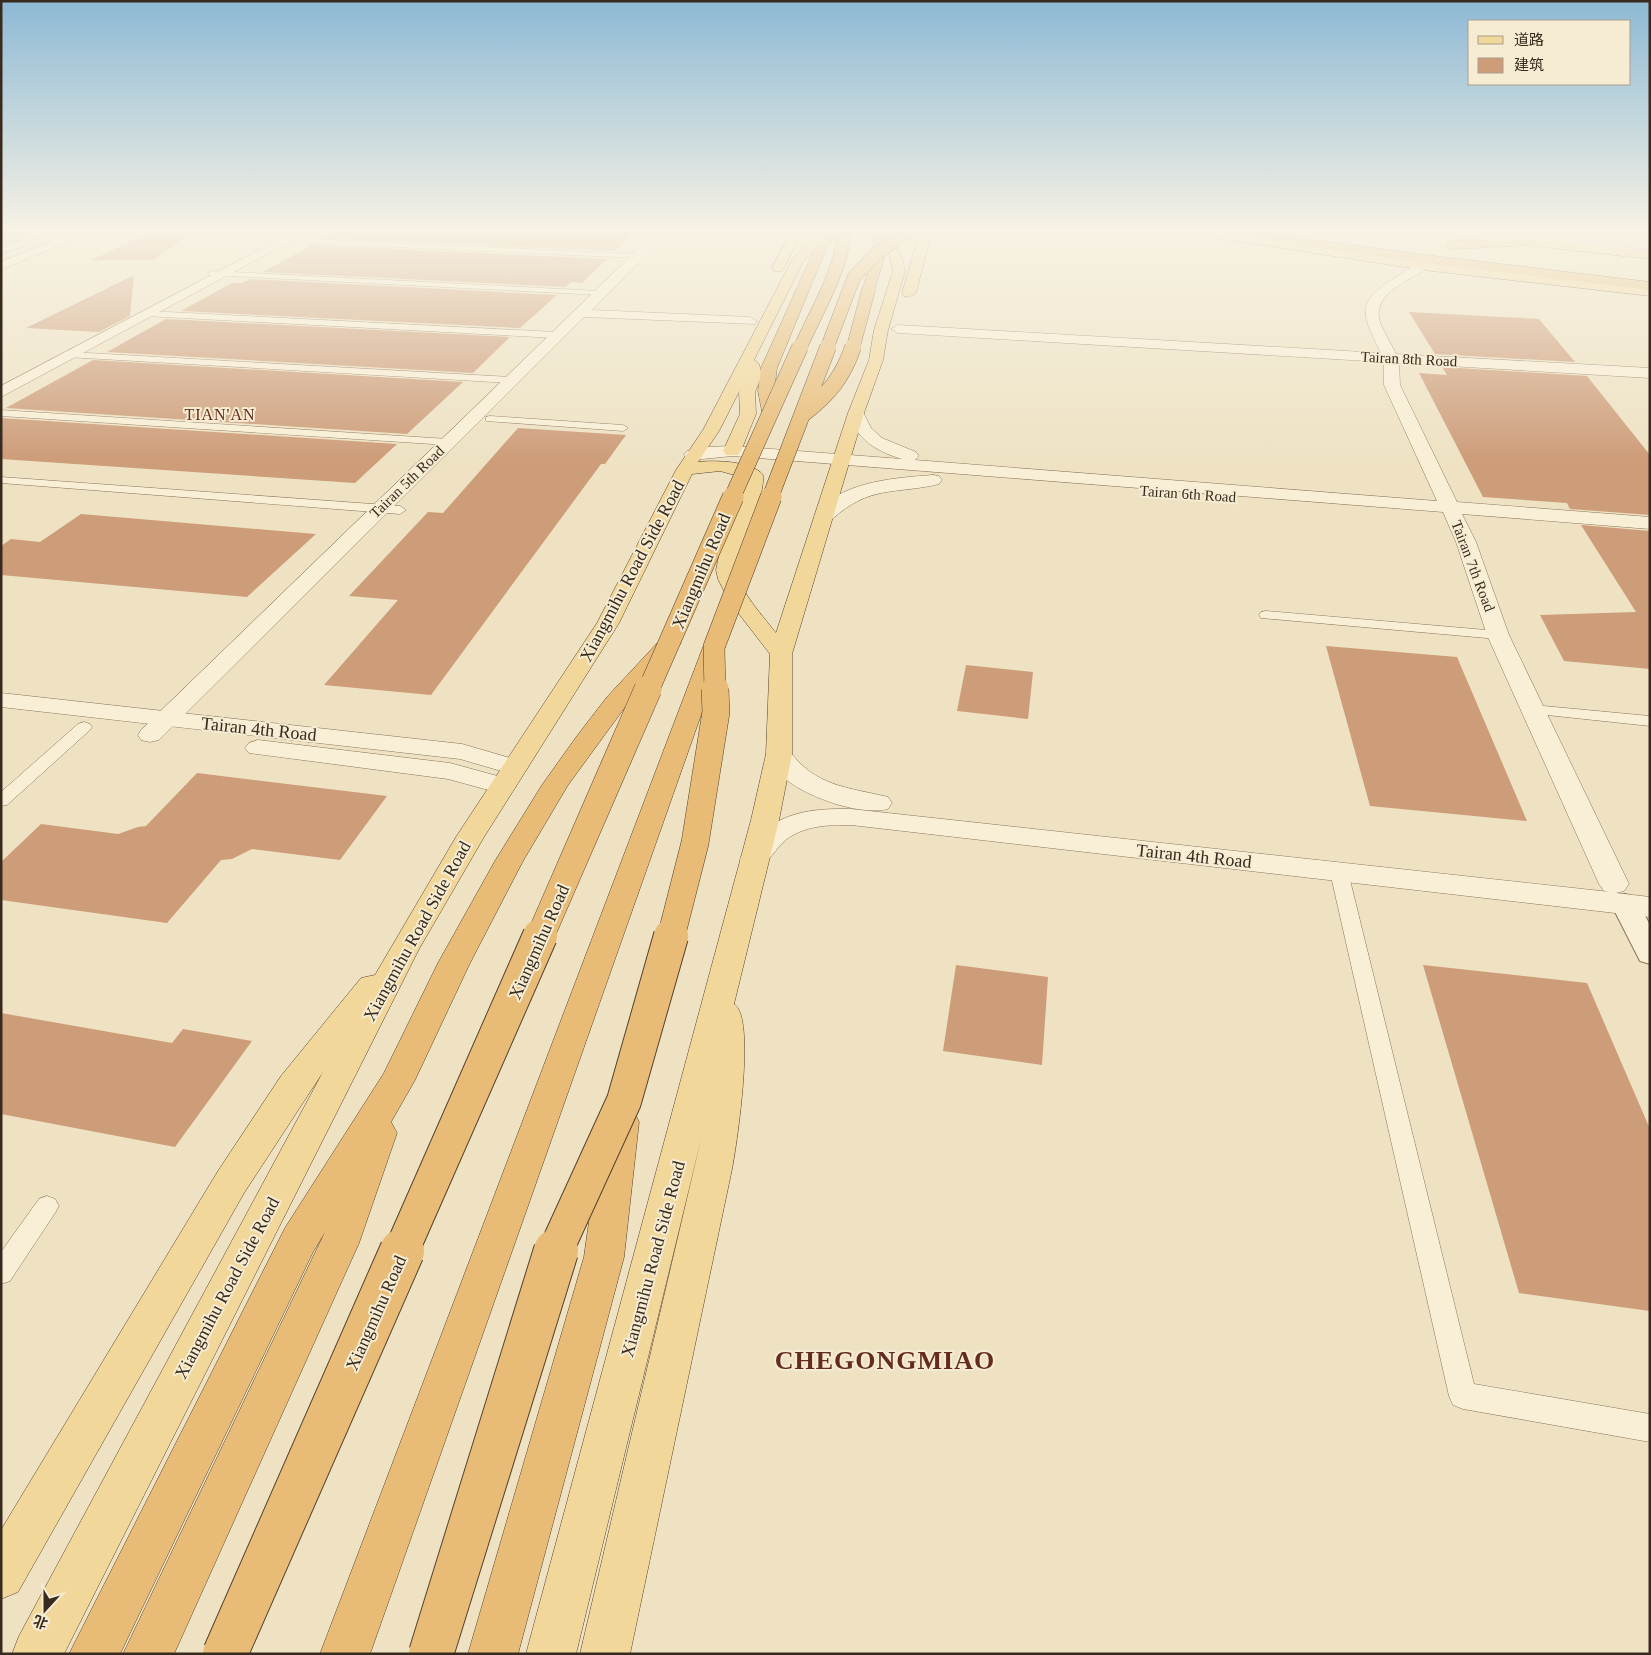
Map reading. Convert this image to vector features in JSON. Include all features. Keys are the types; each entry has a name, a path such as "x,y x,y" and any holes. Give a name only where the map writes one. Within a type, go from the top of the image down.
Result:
{"highway":[{"name":"Xiangmihu Road","path":"345,1654 714,647 785,415 766,376 797,307"},
{"path":"785,415 823,307"},
{"path":"785,415 839,307"},
{"name":"Xiangmihu Road","path":"225,1654 670,644 785,415 827,394 838,381 846,364 864,307"},
{"path":"94,1654 299,1240 398,1080 459,955 509,861 555,785 616,702 670,644"},
{"path":"432,1654 557,1246 624,1101 660,980 695,843 716,712 714,647"},
{"path":"148,1654 340,1243 398,1080"},
{"path":"493,1654 604,1257 624,1101"}],"main road":[{"name":"Xiangmihu Road Side Road","path":"36,1654 404,949 470,837 608,623 689,463 711,430 774,307"},
{"name":"Xiangmihu Road Side Road","path":"551,1654 724,986 779,754 781,654 856,413 876,360 887,307"},
{"path":"741,338 753,315"},
{"path":"876,360 894,338 900,324"},
{"path":"732,451 751,408 751,400 747,392 754,375 750,355"},
{"path":"692,429 689,463 739,468 754,475 755,486 730,546 726,570 731,587 781,654"},
{"path":"1,1576 250,1152 293,1086 333,1033 404,949"},
{"path":"605,1654 714,1169 723,1118 727,1067 724,986"}],"street":[{"path":"1,384 152,307"},
{"path":"1,392 160,307"},
{"name":"Tairan 5th Road","path":"261,651 490,419 594,307"},
{"name":"Tairan 5th Road","path":"178,724 380,508 511,380 584,319 602,307"},
{"path":"640,307 652,314"},
{"name":"Tairan 7th Road","path":"1373,307 1371,317 1390,358 1392,385 1466,542 1498,635 1533,710 1630,899"},
{"path":"584,319 615,321 652,314"},
{"path":"584,319 652,314 753,315"},
{"name":"Tairan 8th Road","path":"900,324 1650,374"},
{"name":"Tairan 6th Road","path":"856,413 860,427 875,442 892,450 916,458 978,470"},
{"path":"689,463 706,452 732,451"},
{"name":"Tairan 6th Road","path":"732,451 742,461 759,466 978,470 1650,530"},
{"name":"Tairan 6th Road","path":"839,466 933,480 1037,488 1146,490 1451,511 1650,522"},
{"path":"824,516 835,504 848,496 866,490 908,482 933,480"},
{"name":"Tairan 4th Road","path":"1,700 178,724 450,771 509,777"},
{"name":"Tairan 4th Road","path":"1,718 84,727 178,724"},
{"name":"Tairan 4th Road","path":"779,754 789,768 819,788 859,801 1630,899"},
{"name":"Tairan 4th Road","path":"754,859 765,842 785,828 804,819 829,816 1339,872 1630,899 1650,889"},
{"path":"1630,899 1650,954"}],"lane":[{"path":"488,307 584,319"},
{"path":"148,314 584,319"},
{"path":"70,356 511,380"},
{"path":"1,413 448,442"},
{"path":"490,419 623,428"},
{"path":"1,480 400,510"},
{"path":"1266,614 1498,635"},
{"path":"1533,710 1650,721"},
{"path":"1,800 84,727"},
{"path":"1339,872 1463,1396 1650,1428"},
{"path":"1,1273 47,1206"}],"building":[{"path":"68,307 131,307 130,316 99,332 26,328"},
{"path":"188,307 543,307 520,328 181,311"},
{"path":"1409,312 1539,319 1575,362 1435,354"},
{"path":"166,319 510,337 473,373 107,352"},
{"path":"93,360 463,382 407,434 6,408"},
{"path":"1442,367 1587,376 1650,455 1650,515 1570,509 1567,503 1483,497 1419,373 1447,375"},
{"path":"1,418 397,444 355,483 1,459"},
{"path":"518,428 626,435 605,464 601,464 431,695 324,685 398,600 349,596 428,512 443,513"},
{"path":"81,514 316,534 247,597 1,575 1,546 11,539 40,542"},
{"path":"1581,525 1650,531 1650,669 1564,661 1540,615 1636,612"},
{"path":"1326,646 1457,657 1527,821 1370,806"},
{"path":"966,665 1033,672 1028,719 957,711"},
{"path":"197,773 387,796 340,860 252,849 232,859 221,860 167,923 1,900 1,862 41,824 118,834 146,826"},
{"path":"956,965 1048,977 1042,1065 943,1051"},
{"path":"1423,965 1587,983 1650,1129 1650,1311 1519,1293"},
{"path":"1,1013 172,1043 183,1029 252,1041 175,1147 1,1114"}],"district":[{"name":"TIAN'AN","path":"220,414"},
{"name":"CHEGONGMIAO","path":"885,1360"}]}
